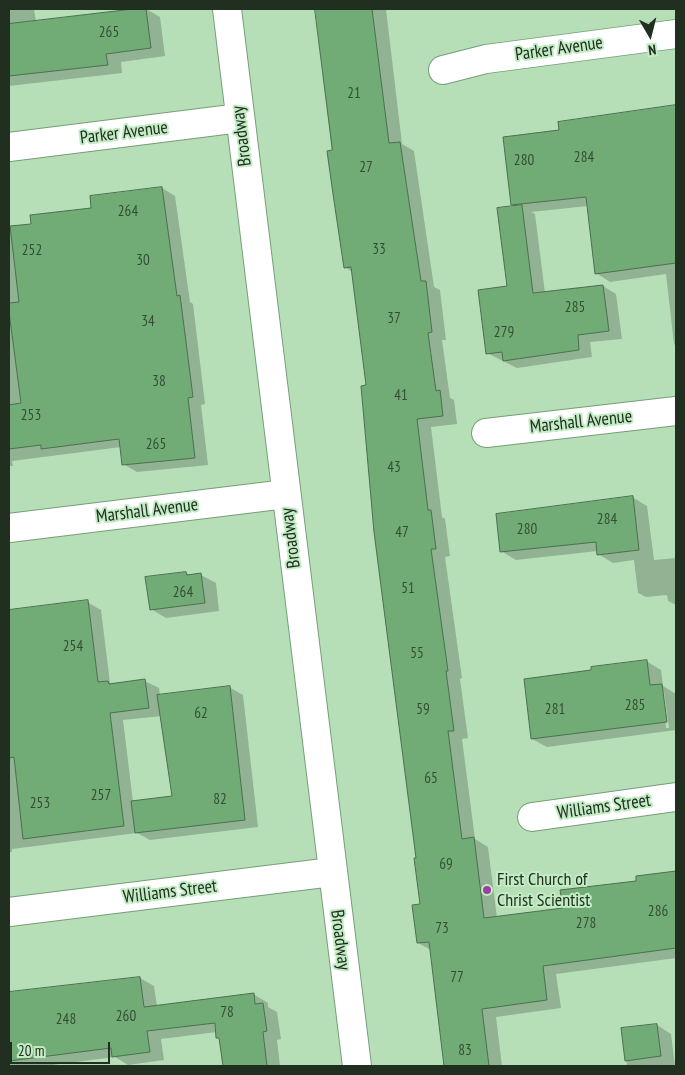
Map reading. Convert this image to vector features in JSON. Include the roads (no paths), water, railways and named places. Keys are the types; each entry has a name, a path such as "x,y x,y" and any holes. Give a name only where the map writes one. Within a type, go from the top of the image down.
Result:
{"street":[{"name":"Broadway","path":"227,9 356,1066"},
{"name":"Parker Avenue","path":"443,70 486,59 676,34"},
{"name":"Parker Avenue","path":"9,147 240,118"},
{"name":"Marshall Avenue","path":"486,433 676,412"},
{"name":"Marshall Avenue","path":"9,528 286,494"},
{"name":"Williams Street","path":"532,817 676,797"},
{"name":"Williams Street","path":"9,912 332,872"}],"place":[{"name":"First Church of Christ Scientist","path":"487,890"}]}
